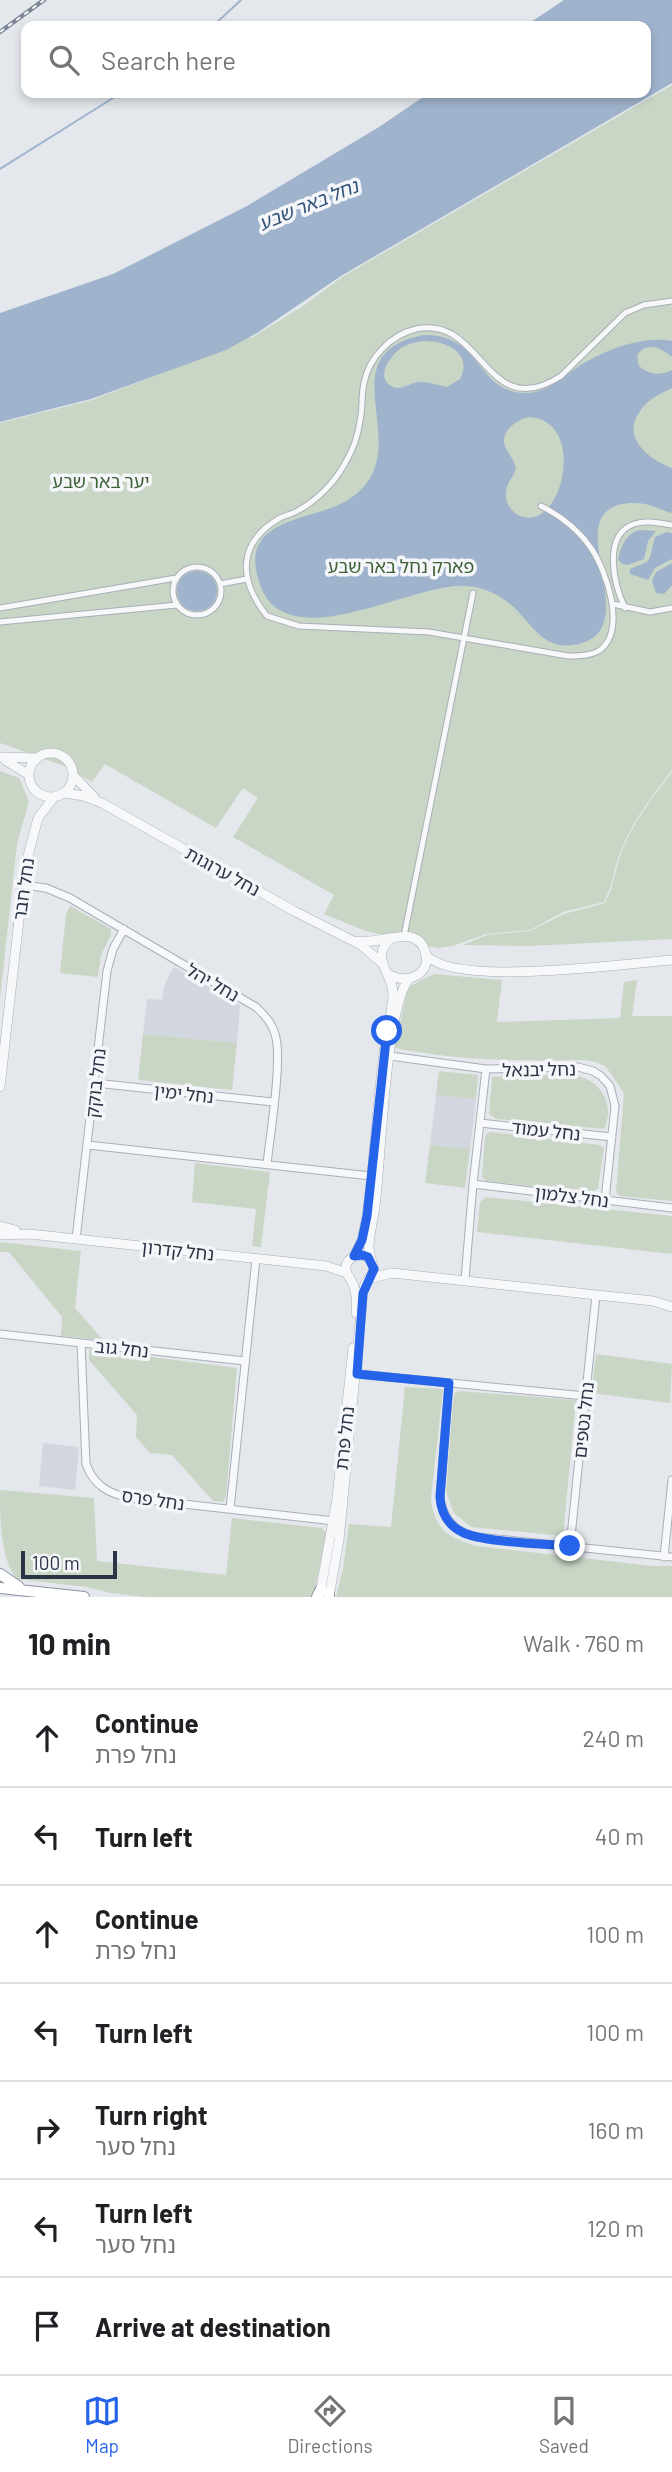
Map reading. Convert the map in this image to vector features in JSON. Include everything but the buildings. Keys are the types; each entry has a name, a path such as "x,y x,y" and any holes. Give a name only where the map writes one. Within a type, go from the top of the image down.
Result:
{"highway":[{"path":"0,1574 28,1591"},
{"path":"0,1588 84,1597"}],"street":[{"path":"541,506 558,515 576,530 592,549 605,574 613,604 610,635 598,651 581,656 568,656 429,632 299,626 267,616 248,586 247,562 251,545 268,527 300,510 321,493 344,465 358,433 364,383 369,368 378,353 390,341 419,328 435,328 452,333 468,345 495,378 512,387 531,389 551,383 561,376 625,313 644,305 672,301"},
{"path":"625,608 615,577 614,552 618,537 626,528 637,523 672,525"},
{"path":"0,608 176,578 186,570 201,567 214,574 220,584 220,599 208,613 185,613 177,605 172,591 176,578"},
{"path":"220,584 247,579"},
{"path":"404,936 473,593"},
{"path":"613,604 650,612 672,608"},
{"path":"0,622 177,605"},
{"path":"48,754 62,756 69,762 74,776 71,785 59,795 44,796 36,790 29,775 0,757 38,758 48,754"},
{"path":"29,775 38,758"},
{"name":"נחל ערוגות","path":"74,776 83,788 102,803"},
{"name":"נחל חבר","path":"36,790 38,818"},
{"name":"נחל ערוגות","path":"59,795 84,796 102,803 369,950 382,963"},
{"name":"נחל חבר","path":"0,1087 27,859 38,818 48,803 59,795"},
{"name":"נחל יהל","path":"23,885 41,887 61,894 256,1007 265,1015 271,1023 277,1042 267,1164"},
{"name":"נחל בוקק","path":"76,1239 108,966 113,948 124,929"},
{"path":"449,967 429,959 416,940 404,936 391,939 384,947 382,963 394,995 385,1048 364,1234 352,1258 349,1276 359,1283 392,1273 465,1279 653,1301 672,1307"},
{"name":"נחל ערוגות","path":"345,938 373,943 391,939"},
{"path":"422,970 425,953"},
{"path":"369,1279 372,1262 369,1242 376,1204 390,1056 401,992 409,979 422,970 449,967 525,972 672,960"},
{"path":"387,973 399,979 409,979"},
{"name":"נחל יבנאל","path":"390,1056 486,1069 578,1067 593,1071 606,1082 613,1093 615,1106 605,1200"},
{"path":"465,1279 486,1069"},
{"name":"נחל ימין","path":"95,1083 273,1102"},
{"name":"נחל עמוד","path":"480,1123 612,1138"},
{"path":"88,1145 371,1176"},
{"name":"נחל צלמון","path":"473,1184 672,1208"},
{"name":"נחל קדרון","path":"0,1226 30,1234"},
{"name":"נחל קדרון","path":"0,1235 30,1234 326,1266 349,1276"},
{"path":"352,1258 362,1255 392,1273"},
{"name":"נחל קדרון","path":"326,1266 352,1258"},
{"path":"230,1509 256,1259"},
{"name":"נחל פרת","path":"324,1595 356,1312 356,1293 349,1276"},
{"name":"נחל פרת","path":"324,1595 339,1540 363,1293 369,1279"},
{"name":"נחל נטפים","path":"570,1546 596,1295"},
{"path":"653,1301 672,1299"},
{"name":"נחל גוב","path":"0,1334 244,1361"},
{"name":"נחל פרס","path":"81,1343 84,1453 94,1480 106,1491 121,1496 334,1521"},
{"path":"357,1374 586,1396"},
{"path":"449,1383 440,1497 447,1519 457,1529 474,1536 668,1557 672,1480"}],"shaded area":[{"path":"174,967 240,1005 237,1043 143,1034 147,999 162,1000 165,983"},
{"path":"436,1095 476,1099 470,1149 430,1145"},
{"path":"43,1443 79,1447 75,1490 39,1486"}],"green space":[{"name":"פארק נחל באר שבע","path":"672,85 672,770 631,828 604,902 563,912 530,930 486,934 453,946 437,948 366,931 324,914 334,895 233,837 258,798 243,788 216,828 105,764 92,782 64,766 0,743 0,423 92,400 211,354 249,335 251,338 306,304 342,277"},
{"path":"0,771 19,778 29,801 17,844 0,999"},
{"path":"672,772 672,939 529,946 463,945 487,935 530,931 564,914 605,903 632,830"},
{"path":"70,906 111,929 111,935 101,955 98,977 60,973 66,914"},
{"path":"434,974 502,980 497,1022 620,1018 624,982 637,980 632,1016 672,1016 672,1201 620,1196 616,1192 624,1093 606,1067 584,1060 489,1059 443,1056 395,1048 410,986"},
{"path":"143,1034 237,1043 232,1090 138,1080"},
{"path":"439,1071 478,1075 476,1099 436,1095"},
{"path":"569,1074 588,1080 602,1092 608,1109 604,1129 496,1119 489,1114 492,1077"},
{"path":"487,1133 600,1145 604,1149 598,1188 591,1193 487,1181 482,1177"},
{"path":"430,1145 470,1149 465,1188 425,1183"},
{"path":"195,1163 270,1172 261,1247 252,1246 256,1209 192,1202"},
{"path":"486,1197 672,1216 672,1254 477,1232 480,1202"},
{"path":"0,1242 81,1251 75,1308 103,1340 61,1336 62,1317 9,1252 0,1252"},
{"path":"89,1349 237,1368 226,1496 223,1502 213,1501 172,1455 150,1453 136,1437 137,1415 89,1360"},
{"path":"596,1354 672,1364 670,1403 591,1393"},
{"path":"405,1387 443,1389 431,1498 439,1525 451,1536 477,1546 672,1566 672,1597 336,1597 349,1524 391,1527"},
{"path":"460,1391 576,1400 563,1536 471,1527 454,1513 446,1492 453,1401 455,1393"},
{"path":"0,1490 94,1498 97,1561 226,1575 232,1518 322,1528 326,1533 315,1589 310,1597 146,1597 17,1579 11,1571 4,1550"}],"water":[{"path":"564,0 672,0 672,83 651,95 651,21 532,21"},
{"name":"נחל באר שבע","path":"422,98 646,98 341,276 257,333 226,350 91,399 0,422 0,313 113,274 247,206 379,127"},
{"path":"423,335 447,338 472,356 486,374 503,388 527,393 548,387 579,366 612,349 648,340 672,341 672,357 654,347 645,348 637,355 639,366 651,373 659,374 672,370 672,388 647,403 637,417 634,427 638,444 645,452 672,468 672,513 636,503 611,508 599,523 598,544 605,595 605,618 596,635 573,645 553,643 537,633 500,597 484,589 467,586 444,587 353,612 322,617 295,616 273,605 259,582 255,561 259,545 268,533 281,525 346,501 368,481 377,458 374,384 379,363 393,346","holes":["424,341 441,343 456,350 463,362 460,379 447,387 423,382 396,388 387,383 384,372 394,355 406,346","529,417 548,423 559,437 563,455 557,494 547,509 534,517 515,513 506,496 507,486 516,468 505,446 505,436 514,424"]},
{"path":"639,530 656,531 648,541 644,559 628,565 622,564 618,559 623,545 630,535"},
{"path":"667,532 672,533 672,559 655,568 648,580 630,574 630,569 647,562 655,537"},
{"path":"672,563 672,585 664,594 656,593 652,581 656,572"},
{"path":"197,571 211,577 217,591 211,605 197,611 183,605 177,591 183,577"}],"waterway":[{"path":"218,21 241,0"},
{"path":"0,169 113,98"}],"railway":[{"path":"0,32 44,0"}],"route":[{"path":"387,1031 367,1216 360,1247 354,1256 368,1257 374,1269 363,1293 357,1374 449,1383 440,1497 445,1515 457,1529 474,1536 570,1546"}],"park label":[{"name":"יער באר שבע","path":"101,481"}]}
